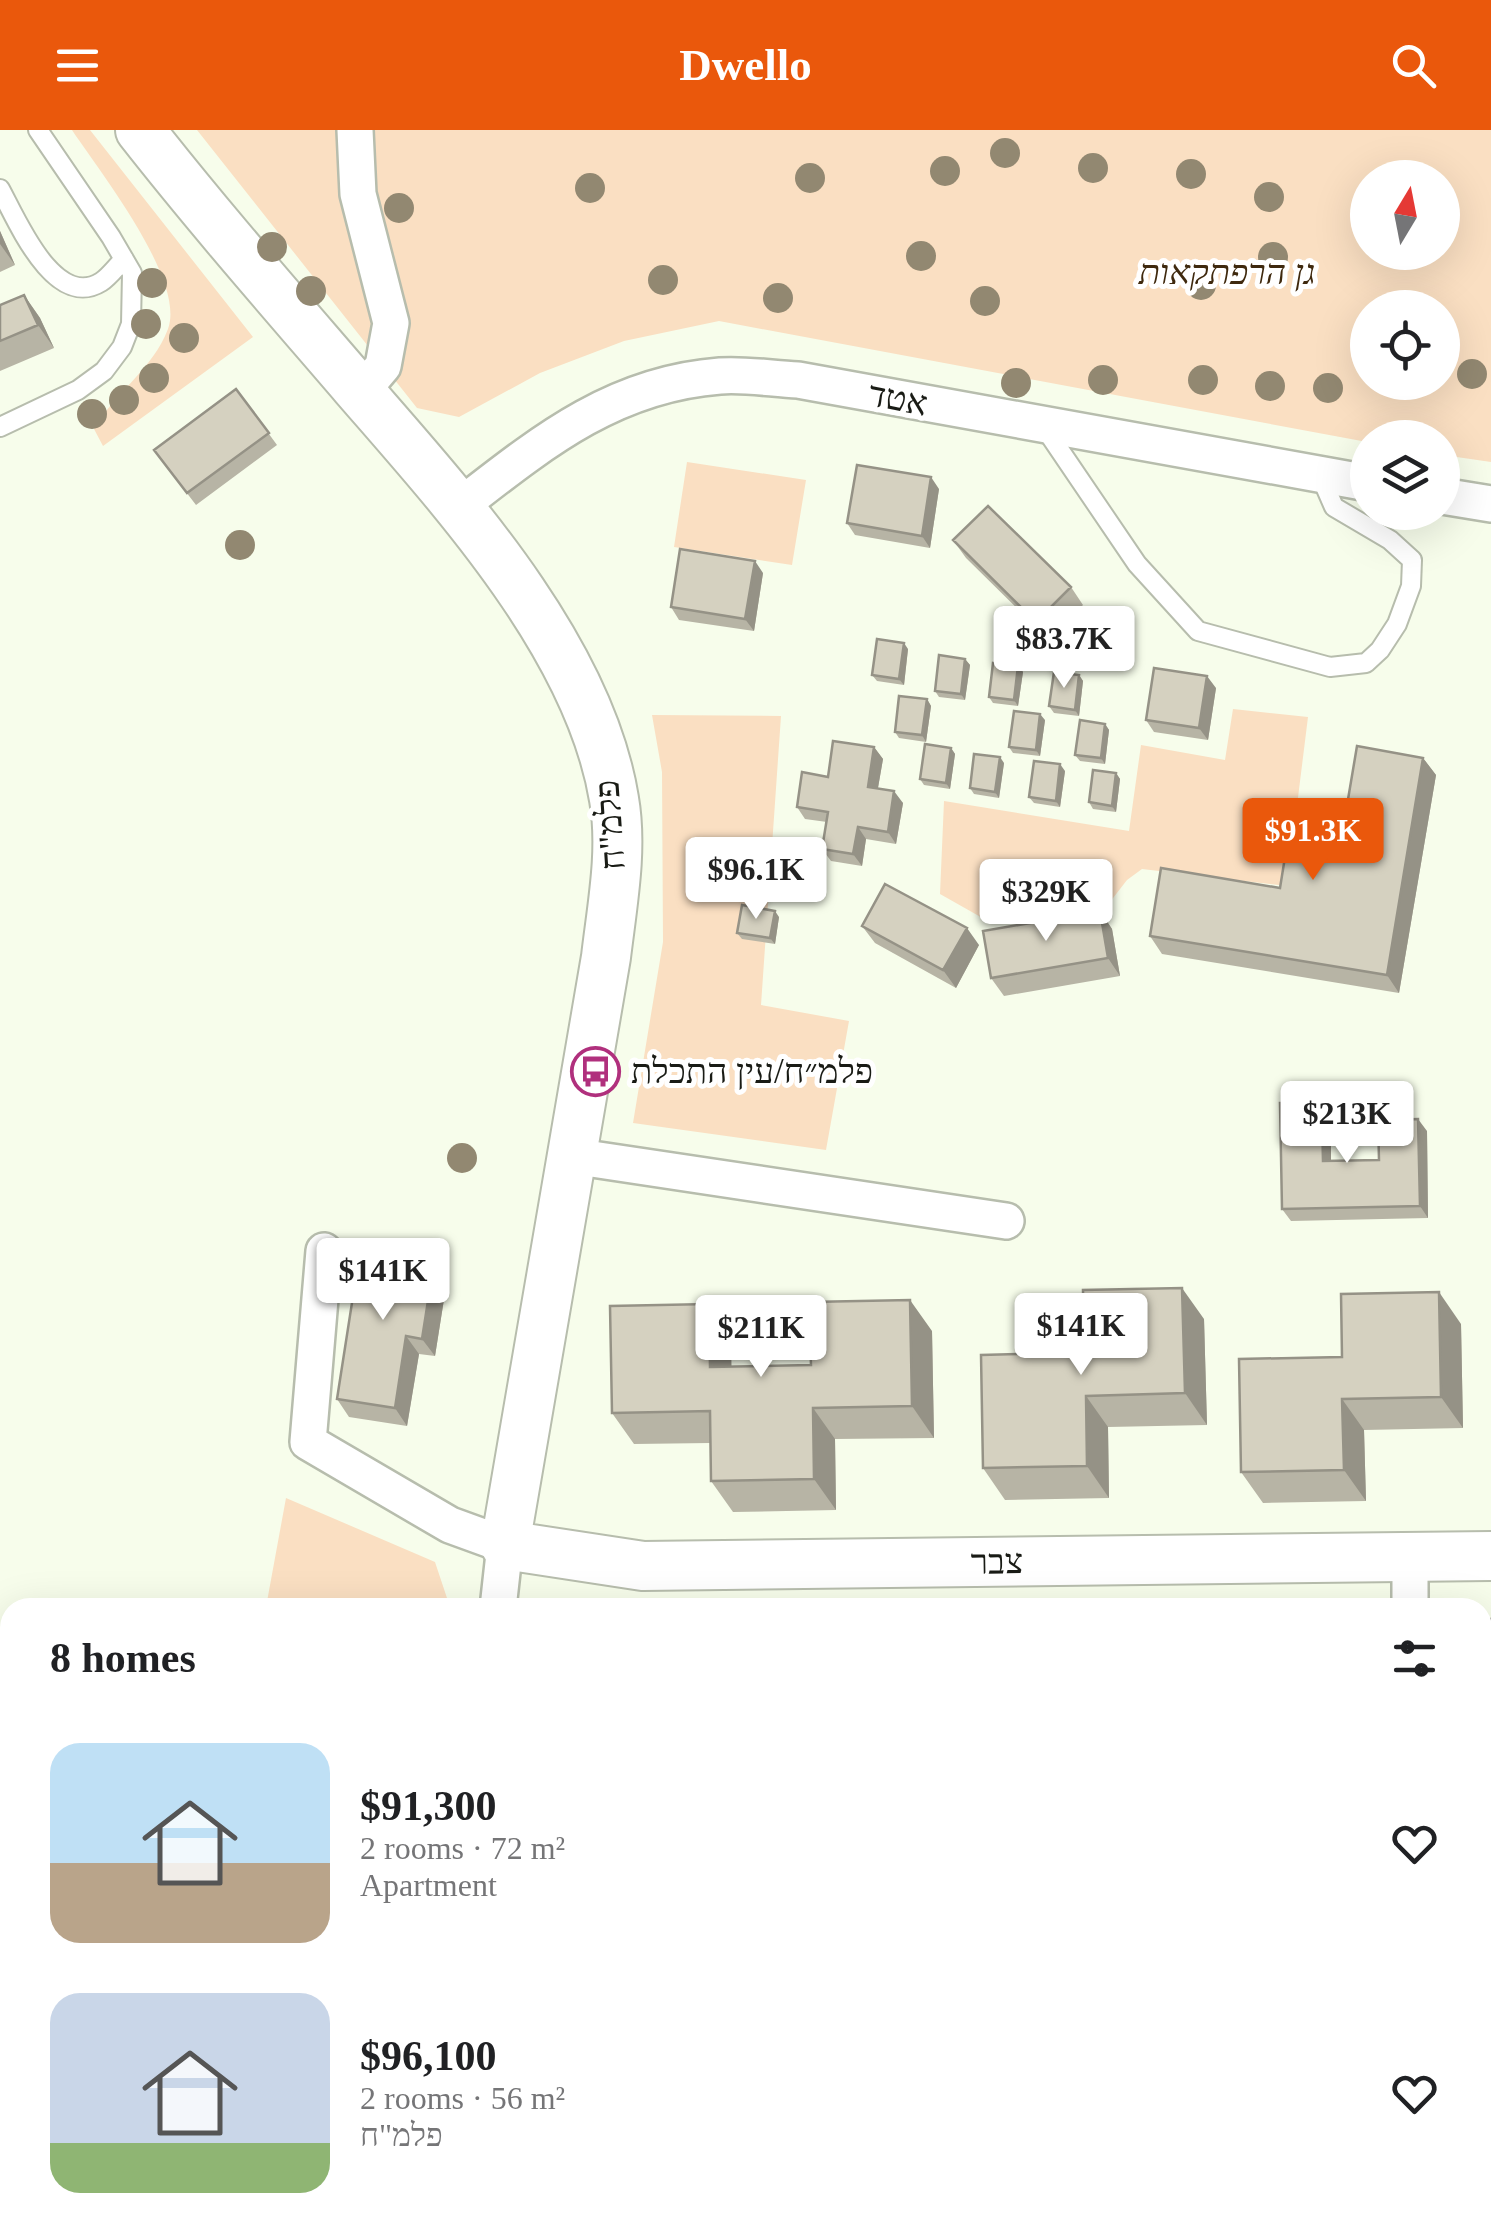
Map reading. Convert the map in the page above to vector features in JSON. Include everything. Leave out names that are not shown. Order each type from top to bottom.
[{"type":"street","name":"פלמ\"ח","points":[[140,130],[199,204],[460,506],[530,603],[574,682],[602,749],[615,801],[614,898],[504,1545],[499,1598]]},
{"type":"street","points":[[355,130],[358,194],[391,323],[384,366],[361,392]]},
{"type":"street","name":"אטד","points":[[460,506],[550,436],[604,405],[662,386],[722,375],[798,380],[1350,480]]},
{"type":"street","points":[[1460,499],[1491,504]]},
{"type":"street","points":[[572,1156],[1006,1221]]},
{"type":"street","points":[[324,1251],[308,1442],[450,1525],[504,1545]]},
{"type":"street","name":"צבר","points":[[504,1545],[643,1566],[1491,1556]]},
{"type":"street","points":[[1410,1558],[1410,1598]]},
{"type":"lane","points":[[0,427],[78,390],[104,371],[122,347],[132,324],[132,273],[38,130]]},
{"type":"lane","points":[[0,188],[39,260],[57,278],[68,284],[88,286],[101,282],[124,258]]},
{"type":"lane","points":[[1043,426],[1137,564],[1198,630],[1330,667],[1366,664],[1397,624],[1411,586],[1412,560],[1390,540],[1334,507],[1320,475]]},
{"type":"green space","points":[[72,130],[90,130],[253,337],[103,446],[94,429],[161,343],[168,329],[170,308],[153,255]]},
{"type":"green space","name":"גן הרפתקאות","points":[[197,130],[1491,130],[1491,462],[1460,457],[1460,420],[1350,420],[1350,439],[719,321],[624,341],[540,373],[459,417],[417,408]]},
{"type":"green space","points":[[687,462],[806,480],[792,565],[674,547]]},
{"type":"green space","points":[[1233,709],[1308,717],[1287,886],[1142,869],[1127,880],[1103,911],[1023,923],[986,920],[940,894],[944,801],[1129,831],[1141,745],[1225,760]]},
{"type":"green space","points":[[652,715],[781,716],[761,1005],[849,1021],[826,1150],[633,1123],[663,942],[662,772]]},
{"type":"green space","points":[[286,1498],[435,1562],[447,1598],[268,1598]]},
{"type":"building","points":[[24,295],[38,325],[0,341],[0,305]]},
{"type":"building","points":[[236,389],[269,433],[187,493],[154,450]]},
{"type":"building","points":[[857,465],[931,477],[922,536],[847,523]]},
{"type":"building","points":[[988,506],[1071,587],[1036,622],[953,540]]},
{"type":"building","points":[[680,549],[755,561],[745,619],[671,607]]},
{"type":"building","points":[[877,639],[904,643],[899,679],[872,675]]},
{"type":"building","points":[[939,655],[965,659],[961,694],[935,691]]},
{"type":"building","points":[[993,663],[1018,666],[1014,700],[989,697]]},
{"type":"building","points":[[1154,668],[1207,676],[1199,728],[1146,720]]},
{"type":"building","points":[[1054,672],[1079,675],[1075,710],[1049,706]]},
{"type":"building","points":[[899,696],[927,699],[922,735],[895,732]]},
{"type":"building","points":[[1014,711],[1040,714],[1036,750],[1009,747]]},
{"type":"building","points":[[1080,720],[1105,724],[1101,758],[1075,755]]},
{"type":"building","points":[[833,741],[874,747],[868,787],[894,791],[888,832],[858,827],[853,854],[822,849],[828,812],[797,807],[802,772],[828,777]]},
{"type":"building","points":[[925,744],[951,748],[946,783],[920,779]]},
{"type":"building","points":[[1357,746],[1423,758],[1387,975],[1150,936],[1161,868],[1280,888],[1290,826],[1342,835]]},
{"type":"building","points":[[974,754],[1000,757],[995,792],[970,788]]},
{"type":"building","points":[[1034,761],[1060,764],[1056,801],[1029,797]]},
{"type":"building","points":[[1093,770],[1116,773],[1112,806],[1089,802]]},
{"type":"building","points":[[885,884],[967,928],[943,970],[862,926]]},
{"type":"building","points":[[742,905],[775,911],[770,938],[737,933]]},
{"type":"building","points":[[1100,911],[1108,958],[991,978],[983,931]]},
{"type":"building","points":[[1280,1103],[1308,1103],[1308,1119],[1322,1119],[1323,1161],[1379,1160],[1378,1120],[1418,1119],[1420,1206],[1282,1209]]},
{"type":"building","points":[[361,1245],[435,1256],[422,1339],[406,1336],[395,1408],[337,1399]]},
{"type":"building","points":[[1182,1288],[1185,1393],[1086,1396],[1087,1466],[983,1468],[981,1355],[1084,1352],[1083,1290]]},
{"type":"building","points":[[1439,1292],[1441,1397],[1342,1399],[1344,1470],[1241,1472],[1239,1359],[1342,1357],[1341,1294]]},
{"type":"building","points":[[910,1300],[912,1406],[813,1408],[814,1479],[711,1481],[710,1411],[612,1413],[610,1306],[709,1304],[710,1367],[811,1365],[809,1302]]},
{"type":"place","name":"פלמ״ח/עין התכלת","points":[[596,1071]]}]
